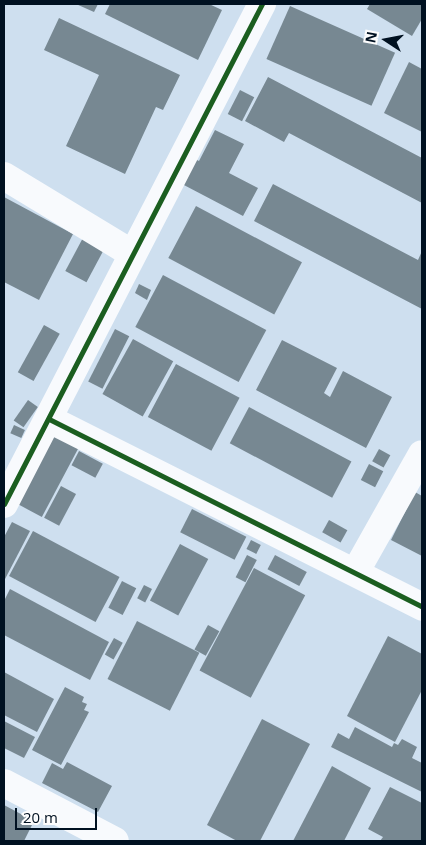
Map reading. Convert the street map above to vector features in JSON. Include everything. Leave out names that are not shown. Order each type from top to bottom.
[{"type":"street","points":[[4,504],[49,419],[131,253],[262,4]]},
{"type":"street","points":[[4,176],[131,253]]},
{"type":"street","points":[[49,419],[356,571],[422,606]]},
{"type":"street","points":[[356,571],[422,454]]},
{"type":"street","points":[[4,783],[115,841]]},
{"type":"building","points":[[76,4],[98,4],[94,12]]},
{"type":"building","points":[[110,4],[209,4],[222,10],[198,60],[105,14]]},
{"type":"building","points":[[370,4],[422,4],[422,19],[412,36],[367,9]]},
{"type":"building","points":[[290,6],[395,53],[371,106],[266,59]]},
{"type":"building","points":[[59,18],[180,75],[163,110],[156,107],[125,174],[66,146],[99,75],[44,50]]},
{"type":"building","points":[[409,62],[422,69],[422,132],[384,113]]},
{"type":"building","points":[[268,77],[422,158],[422,203],[289,133],[284,142],[245,121]]},
{"type":"building","points":[[240,90],[254,97],[242,121],[228,114]]},
{"type":"building","points":[[215,130],[244,144],[229,173],[258,188],[243,216],[182,184],[195,159],[199,161]]},
{"type":"building","points":[[273,184],[418,260],[422,251],[422,309],[254,221]]},
{"type":"building","points":[[4,197],[73,234],[39,300],[4,282]]},
{"type":"building","points":[[196,206],[302,262],[274,314],[168,258]]},
{"type":"building","points":[[85,234],[106,245],[86,282],[65,271]]},
{"type":"building","points":[[163,275],[266,330],[239,382],[135,327]]},
{"type":"building","points":[[139,284],[151,290],[147,300],[135,293]]},
{"type":"building","points":[[44,325],[60,334],[34,381],[18,372]]},
{"type":"building","points":[[115,329],[129,336],[102,389],[88,382]]},
{"type":"building","points":[[133,339],[173,361],[143,416],[102,394]]},
{"type":"building","points":[[282,340],[337,368],[324,393],[330,397],[343,371],[392,397],[366,448],[256,390]]},
{"type":"building","points":[[176,364],[240,398],[211,451],[148,417]]},
{"type":"building","points":[[28,400],[38,407],[23,427],[14,420]]},
{"type":"building","points":[[249,407],[351,461],[332,498],[230,443]]},
{"type":"building","points":[[14,425],[25,430],[21,438],[10,433]]},
{"type":"building","points":[[52,434],[78,448],[42,517],[15,503]]},
{"type":"building","points":[[379,449],[390,455],[384,468],[372,461]]},
{"type":"building","points":[[79,451],[103,464],[95,478],[71,465]]},
{"type":"building","points":[[369,464],[383,471],[375,487],[361,480]]},
{"type":"building","points":[[61,486],[76,494],[59,526],[44,518]]},
{"type":"building","points":[[415,492],[422,496],[422,556],[391,540]]},
{"type":"building","points":[[192,509],[246,537],[235,560],[180,532]]},
{"type":"building","points":[[329,520],[347,530],[341,542],[322,532]]},
{"type":"building","points":[[12,522],[30,531],[4,581],[4,537]]},
{"type":"building","points":[[33,531],[120,577],[96,622],[9,576]]},
{"type":"building","points":[[251,540],[261,545],[256,554],[246,549]]},
{"type":"building","points":[[180,544],[208,559],[178,616],[150,601]]},
{"type":"building","points":[[247,555],[257,560],[245,582],[236,577]]},
{"type":"building","points":[[275,555],[307,572],[299,586],[267,569]]},
{"type":"building","points":[[254,568],[305,595],[251,698],[200,670]]},
{"type":"building","points":[[122,581],[136,588],[123,615],[108,608]]},
{"type":"building","points":[[144,585],[152,589],[145,602],[137,598]]},
{"type":"building","points":[[10,589],[109,642],[90,680],[4,635],[4,601]]},
{"type":"building","points":[[137,621],[199,653],[170,711],[107,679]]},
{"type":"building","points":[[208,625],[219,631],[206,656],[194,649]]},
{"type":"building","points":[[388,636],[422,654],[422,690],[395,742],[347,716]]},
{"type":"building","points":[[114,638],[123,643],[114,659],[105,655]]},
{"type":"building","points":[[4,672],[54,699],[37,732],[4,715]]},
{"type":"building","points":[[65,687],[84,697],[82,702],[87,704],[84,710],[89,712],[61,765],[32,750]]},
{"type":"building","points":[[262,719],[310,744],[260,841],[237,841],[207,825]]},
{"type":"building","points":[[4,721],[35,737],[24,758],[4,748]]},
{"type":"building","points":[[355,727],[392,747],[394,743],[398,745],[402,739],[417,747],[412,758],[422,763],[422,792],[331,747],[338,733],[349,739]]},
{"type":"building","points":[[67,762],[112,786],[98,812],[42,783],[52,763],[63,769]]},
{"type":"building","points":[[332,766],[371,788],[344,841],[293,841]]},
{"type":"building","points":[[390,787],[422,803],[422,841],[380,841],[383,837],[368,829]]},
{"type":"building","points":[[4,805],[34,821],[24,841],[4,841]]},
{"type":"cycle path","points":[[4,504],[262,4]]},
{"type":"cycle path","points":[[49,419],[422,607]]}]
